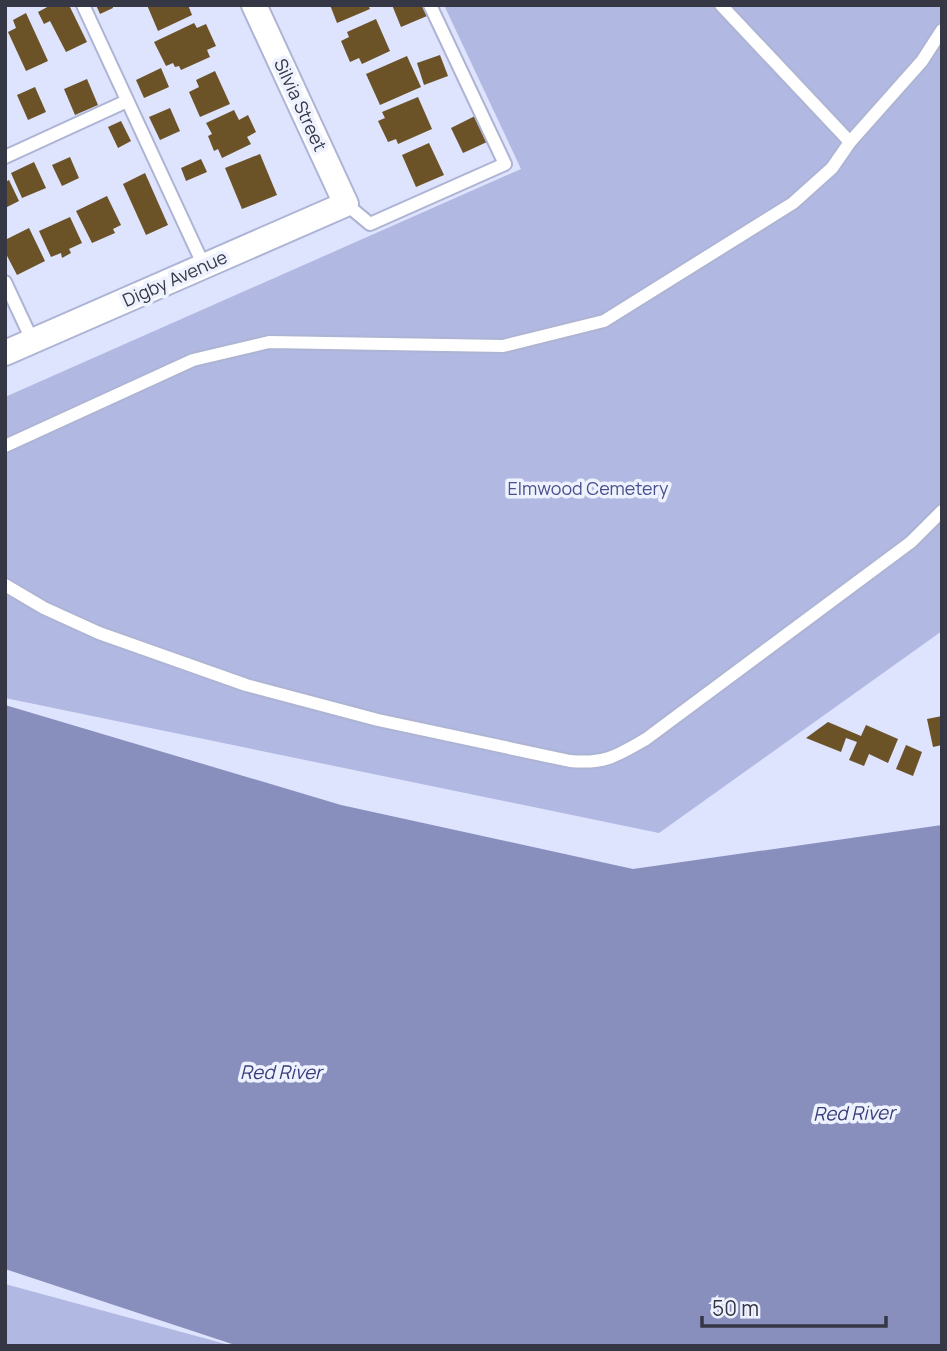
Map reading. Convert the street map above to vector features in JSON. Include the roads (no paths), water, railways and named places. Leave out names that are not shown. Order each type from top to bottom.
[{"type":"street","name":"Silvia Street","points":[[254,5],[346,205]]},
{"type":"street","name":"Digby Avenue","points":[[5,354],[346,205]]},
{"type":"lane","points":[[83,5],[204,266]]},
{"type":"lane","points":[[346,205],[370,224],[505,164],[430,5]]},
{"type":"lane","points":[[721,5],[850,142]]},
{"type":"lane","points":[[5,446],[193,360],[269,342],[503,346],[604,321],[793,203],[832,168],[850,142],[922,61],[942,30]]},
{"type":"lane","points":[[5,157],[127,101]]},
{"type":"lane","points":[[5,282],[33,342]]},
{"type":"lane","points":[[5,585],[44,608],[99,633],[246,685],[377,720],[570,761],[593,763],[614,757],[646,739],[911,542],[942,511]]},
{"type":"water","name":"Red River","points":[[5,705],[341,805],[633,869],[942,825],[942,1346],[238,1346],[5,1269]]},
{"type":"park label","name":"Elmwood Cemetery","points":[[588,489]]}]
